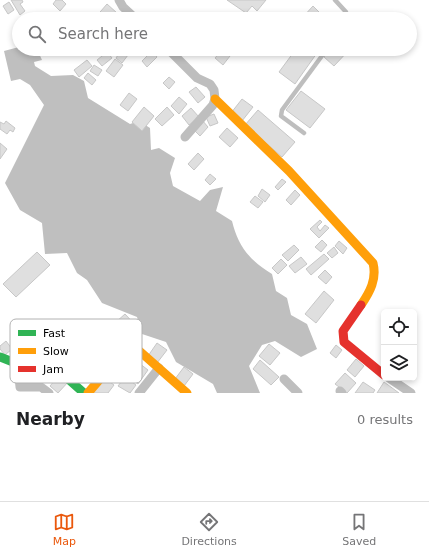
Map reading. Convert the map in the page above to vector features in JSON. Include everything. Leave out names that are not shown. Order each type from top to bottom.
[{"type":"street","points":[[119,0],[122,7],[128,12]]},
{"type":"street","points":[[175,56],[197,78],[210,84],[214,90],[215,99],[213,106],[185,137]]},
{"type":"street","points":[[215,99],[289,171],[373,263],[376,271],[375,280],[343,331],[342,337],[344,342],[381,373]]},
{"type":"street","points":[[142,353],[187,393]]},
{"type":"street","points":[[0,357],[10,362]]},
{"type":"street","points":[[139,393],[158,368]]},
{"type":"street","points":[[284,379],[298,393]]},
{"type":"street","points":[[393,381],[411,393]]},
{"type":"street","points":[[20,383],[20,387],[41,387],[49,393]]},
{"type":"street","points":[[73,383],[84,393]]},
{"type":"street","points":[[88,393],[96,383]]},
{"type":"lane","points":[[335,0],[346,12]]},
{"type":"lane","points":[[304,133],[281,116],[282,110],[322,56]]},
{"type":"shaded area","points":[[12,49],[12,56],[40,56],[42,60],[34,62],[35,66],[51,76],[73,75],[84,81],[88,98],[130,124],[139,121],[150,128],[151,150],[159,148],[175,158],[170,173],[173,186],[200,201],[210,190],[223,187],[216,211],[232,221],[241,245],[246,252],[257,264],[272,274],[276,291],[287,298],[291,315],[307,324],[317,349],[301,357],[275,341],[262,345],[249,366],[260,393],[217,393],[213,384],[176,362],[166,342],[142,334],[142,319],[138,319],[137,317],[102,303],[87,280],[77,273],[67,253],[45,254],[42,223],[20,210],[5,183],[44,105],[30,85],[20,79],[11,81],[4,51]]},
{"type":"building","points":[[11,0],[22,0],[23,2],[20,4],[25,11],[18,12]]},
{"type":"building","points":[[56,0],[62,0],[66,4],[60,11],[53,4]]},
{"type":"building","points":[[227,0],[266,0],[257,11],[252,6],[247,12]]},
{"type":"building","points":[[9,2],[14,10],[8,14],[3,6]]},
{"type":"building","points":[[107,4],[116,12],[100,12]]},
{"type":"building","points":[[313,6],[319,12],[308,12]]},
{"type":"building","points":[[102,56],[110,56],[112,58],[102,66],[97,60]]},
{"type":"building","points":[[117,56],[127,56],[122,63],[116,58]]},
{"type":"building","points":[[147,56],[157,57],[147,67],[142,61]]},
{"type":"building","points":[[217,56],[230,56],[223,65],[215,58]]},
{"type":"building","points":[[291,56],[315,56],[295,84],[279,72]]},
{"type":"building","points":[[325,56],[343,56],[334,66],[324,57]]},
{"type":"building","points":[[115,59],[123,65],[114,77],[106,71]]},
{"type":"building","points":[[87,60],[92,66],[79,77],[74,70]]},
{"type":"building","points":[[94,65],[102,70],[98,76],[90,71]]},
{"type":"building","points":[[88,73],[96,80],[92,85],[84,78]]},
{"type":"building","points":[[169,77],[175,82],[169,89],[163,83]]},
{"type":"building","points":[[196,87],[205,97],[198,103],[189,92]]},
{"type":"building","points":[[301,91],[325,109],[310,128],[286,110]]},
{"type":"building","points":[[129,93],[137,99],[128,111],[120,105]]},
{"type":"building","points":[[179,97],[187,104],[179,114],[171,106]]},
{"type":"building","points":[[242,99],[253,107],[242,121],[231,113]]},
{"type":"building","points":[[144,107],[154,116],[142,131],[132,122]]},
{"type":"building","points":[[167,107],[174,115],[162,126],[155,119]]},
{"type":"building","points":[[191,108],[199,117],[189,125],[182,116]]},
{"type":"building","points":[[258,110],[295,142],[282,157],[245,125]]},
{"type":"building","points":[[214,114],[218,123],[210,126],[206,117]]},
{"type":"building","points":[[202,120],[208,127],[200,136],[193,129]]},
{"type":"building","points":[[6,121],[15,128],[13,132],[10,130],[7,134],[0,129],[0,122],[4,124]]},
{"type":"building","points":[[227,128],[238,138],[230,147],[219,137]]},
{"type":"building","points":[[0,143],[7,149],[0,159]]},
{"type":"building","points":[[198,153],[204,159],[194,170],[188,164]]},
{"type":"building","points":[[210,174],[216,179],[210,185],[205,180]]},
{"type":"building","points":[[282,179],[286,182],[278,190],[275,187]]},
{"type":"building","points":[[262,189],[270,195],[265,202],[258,196]]},
{"type":"building","points":[[295,190],[300,195],[291,205],[286,200]]},
{"type":"building","points":[[255,196],[263,202],[258,208],[250,202]]},
{"type":"building","points":[[320,220],[322,222],[317,227],[320,231],[325,225],[329,228],[319,238],[310,229]]},
{"type":"building","points":[[322,240],[327,245],[321,252],[315,247]]},
{"type":"building","points":[[339,241],[347,248],[343,254],[335,246]]},
{"type":"building","points":[[294,245],[299,250],[288,261],[282,255]]},
{"type":"building","points":[[334,247],[338,253],[332,258],[327,253]]},
{"type":"building","points":[[37,252],[50,265],[16,297],[3,284]]},
{"type":"building","points":[[324,254],[329,259],[311,275],[306,269]]},
{"type":"building","points":[[301,257],[307,264],[295,273],[289,266]]},
{"type":"building","points":[[281,259],[287,265],[278,274],[272,268]]},
{"type":"building","points":[[325,270],[332,277],[326,284],[318,277]]},
{"type":"building","points":[[324,291],[334,300],[316,323],[305,314]]},
{"type":"building","points":[[125,314],[130,319],[119,319]]},
{"type":"building","points":[[6,341],[10,346],[10,351],[5,355],[0,349],[0,346]]},
{"type":"building","points":[[157,343],[167,350],[157,363],[148,356]]},
{"type":"building","points":[[269,344],[280,353],[270,365],[259,356]]},
{"type":"building","points":[[336,345],[342,350],[336,358],[330,353]]},
{"type":"building","points":[[356,359],[364,366],[355,377],[347,370]]},
{"type":"building","points":[[260,360],[279,377],[271,385],[253,369]]},
{"type":"building","points":[[142,365],[148,370],[142,378]]},
{"type":"building","points":[[184,367],[193,374],[184,386],[175,379]]},
{"type":"building","points":[[345,373],[356,383],[347,393],[335,384]]},
{"type":"building","points":[[363,382],[375,390],[373,393],[355,393]]},
{"type":"building","points":[[384,382],[399,393],[377,393]]},
{"type":"building","points":[[52,383],[67,383],[58,393],[50,386]]},
{"type":"building","points":[[98,383],[111,383],[114,385],[108,393],[91,393]]},
{"type":"building","points":[[120,383],[133,383],[136,385],[130,393],[118,386]]},
{"type":"traffic: fast","points":[[0,357],[10,361]]},
{"type":"traffic: fast","points":[[73,383],[84,393]]},
{"type":"traffic: slow","points":[[215,99],[289,171],[373,263],[374,274],[372,285],[361,305]]},
{"type":"traffic: slow","points":[[142,353],[187,393]]},
{"type":"traffic: slow","points":[[88,393],[97,383]]},
{"type":"traffic: jam","points":[[361,305],[343,331],[344,342],[381,373]]}]
